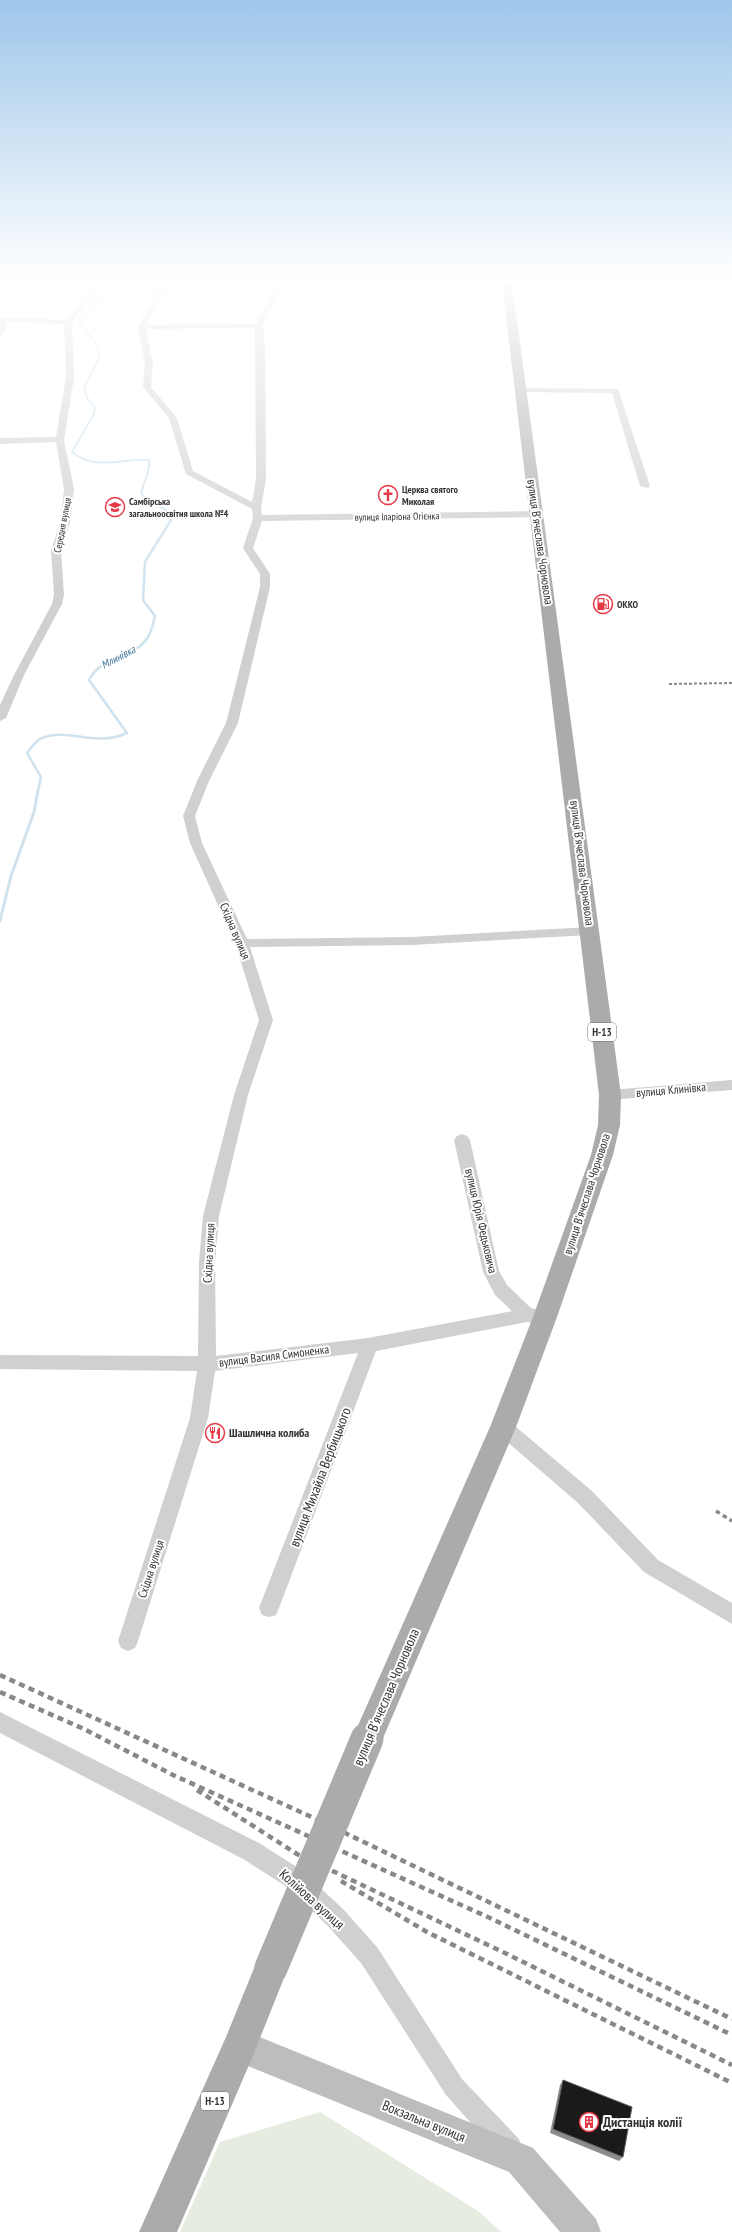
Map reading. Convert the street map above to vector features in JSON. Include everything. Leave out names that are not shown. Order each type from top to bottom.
[{"type":"main road","name":"вулиця Вʼячеслава Чорновола","points":[[240,2046],[367,1739],[503,1427],[536,1316],[602,1155],[609,1125],[610,1095],[520,390]]},
{"type":"main road","name":"Вокзальна вулиця","points":[[240,2046],[521,2160],[583,2232]]},
{"type":"main road","name":"Н-13","points":[[158,2232],[240,2046]]},
{"type":"street","name":"Середня вулиця","points":[[0,718],[19,675],[57,604],[59,595],[56,551],[65,523],[69,489],[61,440],[69,387]]},
{"type":"street","points":[[147,387],[173,418],[189,472],[257,513],[261,479],[261,387]]},
{"type":"street","points":[[520,390],[615,390],[645,486]]},
{"type":"street","points":[[0,441],[61,440]]},
{"type":"street","name":"вулиця Іларіона Огієнка","points":[[257,513],[536,514]]},
{"type":"street","name":"Східна вулиця","points":[[128,1641],[199,1418],[207,1364],[207,1262],[211,1216],[241,1095],[266,1020],[242,943],[196,843],[189,816],[203,781],[220,750],[232,723],[266,587],[265,574],[254,560],[248,548],[257,513]]},
{"type":"street","points":[[242,943],[412,941],[590,931]]},
{"type":"street","name":"вулиця Клинівка","points":[[610,1095],[732,1085]]},
{"type":"street","name":"вулиця Юрія Федьковича","points":[[462,1140],[491,1272],[501,1290],[536,1316]]},
{"type":"street","name":"вулиця Василя Симоненка","points":[[0,1362],[207,1364],[368,1345],[536,1316]]},
{"type":"street","name":"вулиця Михайла Вербицького","points":[[269,1608],[366,1358],[368,1345]]},
{"type":"street","points":[[503,1427],[585,1497],[651,1566],[732,1614]]},
{"type":"street","name":"Колійова вулиця","points":[[0,1722],[251,1851],[292,1877],[335,1917],[369,1955],[454,2087],[521,2160]]},
{"type":"shaded area","points":[[320,2112],[478,2211],[501,2232],[180,2232],[220,2142]]},
{"type":"building","name":"Дистанція колії","points":[[563,2080],[632,2107],[623,2157],[553,2129]]},
{"type":"waterway","name":"Млинівка","points":[[84,387],[87,398],[95,407],[94,414],[72,452],[81,458],[99,462],[149,460],[148,473],[141,494],[159,506]]},
{"type":"waterway","name":"Млинівка","points":[[38,791],[41,777],[27,753],[40,739],[52,735],[104,739],[127,733],[89,680],[102,666],[135,650],[148,637],[150,632],[155,616],[143,600],[145,562],[171,520],[169,512],[158,505]]},
{"type":"waterway","name":"Млинівка","points":[[0,921],[11,876],[34,812],[38,790]]},
{"type":"railway","points":[[669,684],[732,683]]},
{"type":"railway","points":[[716,1511],[732,1521]]},
{"type":"railway","points":[[0,1675],[316,1819],[732,2019]]},
{"type":"railway","points":[[0,1692],[84,1729],[173,1775],[490,1918],[732,2035]]},
{"type":"railway","points":[[197,1790],[297,1854],[507,1954],[732,2065]]},
{"type":"railway","points":[[341,1881],[427,1932],[732,2083]]},
{"type":"place","name":"Церква святого Миколая","points":[[388,495]]},
{"type":"place","name":"Самбірська загальноосвітня школа №4","points":[[115,507]]},
{"type":"place","name":"OKKO","points":[[603,604]]},
{"type":"place","name":"Шашлична колиба","points":[[215,1433]]},
{"type":"place","name":"Дистанція колії","points":[[589,2122]]}]
